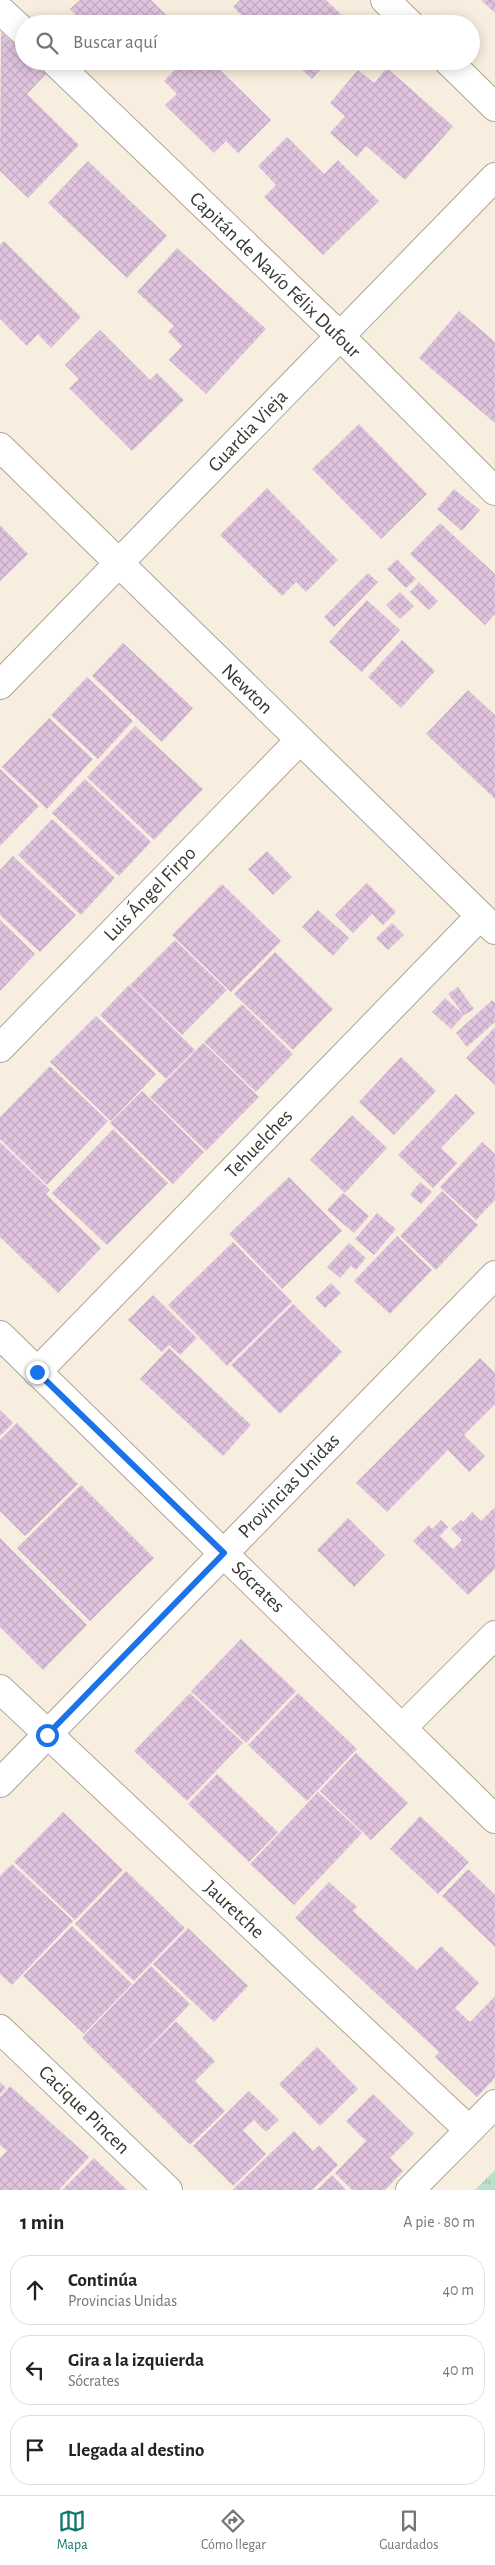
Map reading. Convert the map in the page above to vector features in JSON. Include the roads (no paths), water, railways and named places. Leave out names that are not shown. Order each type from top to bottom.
[{"type":"street","points":[[385,0],[401,15]]},
{"type":"street","points":[[0,10],[15,24]]},
{"type":"street","name":"Capitán de Navío Félix Dufour","points":[[63,70],[340,336],[495,490]]},
{"type":"street","points":[[457,70],[495,107]]},
{"type":"street","name":"Guardia Vieja","points":[[0,685],[495,177]]},
{"type":"street","name":"Newton","points":[[0,447],[117,564],[488,923]]},
{"type":"street","name":"Luis Ángel Firpo","points":[[0,1048],[300,740]]},
{"type":"street","name":"Tehuelches","points":[[37,1372],[488,923]]},
{"type":"street","name":"Provincias Unidas","points":[[0,1783],[495,1275]]},
{"type":"street","name":"Sócrates","points":[[0,1335],[495,1819]]},
{"type":"street","points":[[402,1728],[495,1635]]},
{"type":"street","name":"Jauretche","points":[[0,1689],[469,2130]]},
{"type":"street","name":"Cacique Pincen","points":[[0,2029],[168,2190]]},
{"type":"street","points":[[410,2190],[495,2104]]}]
